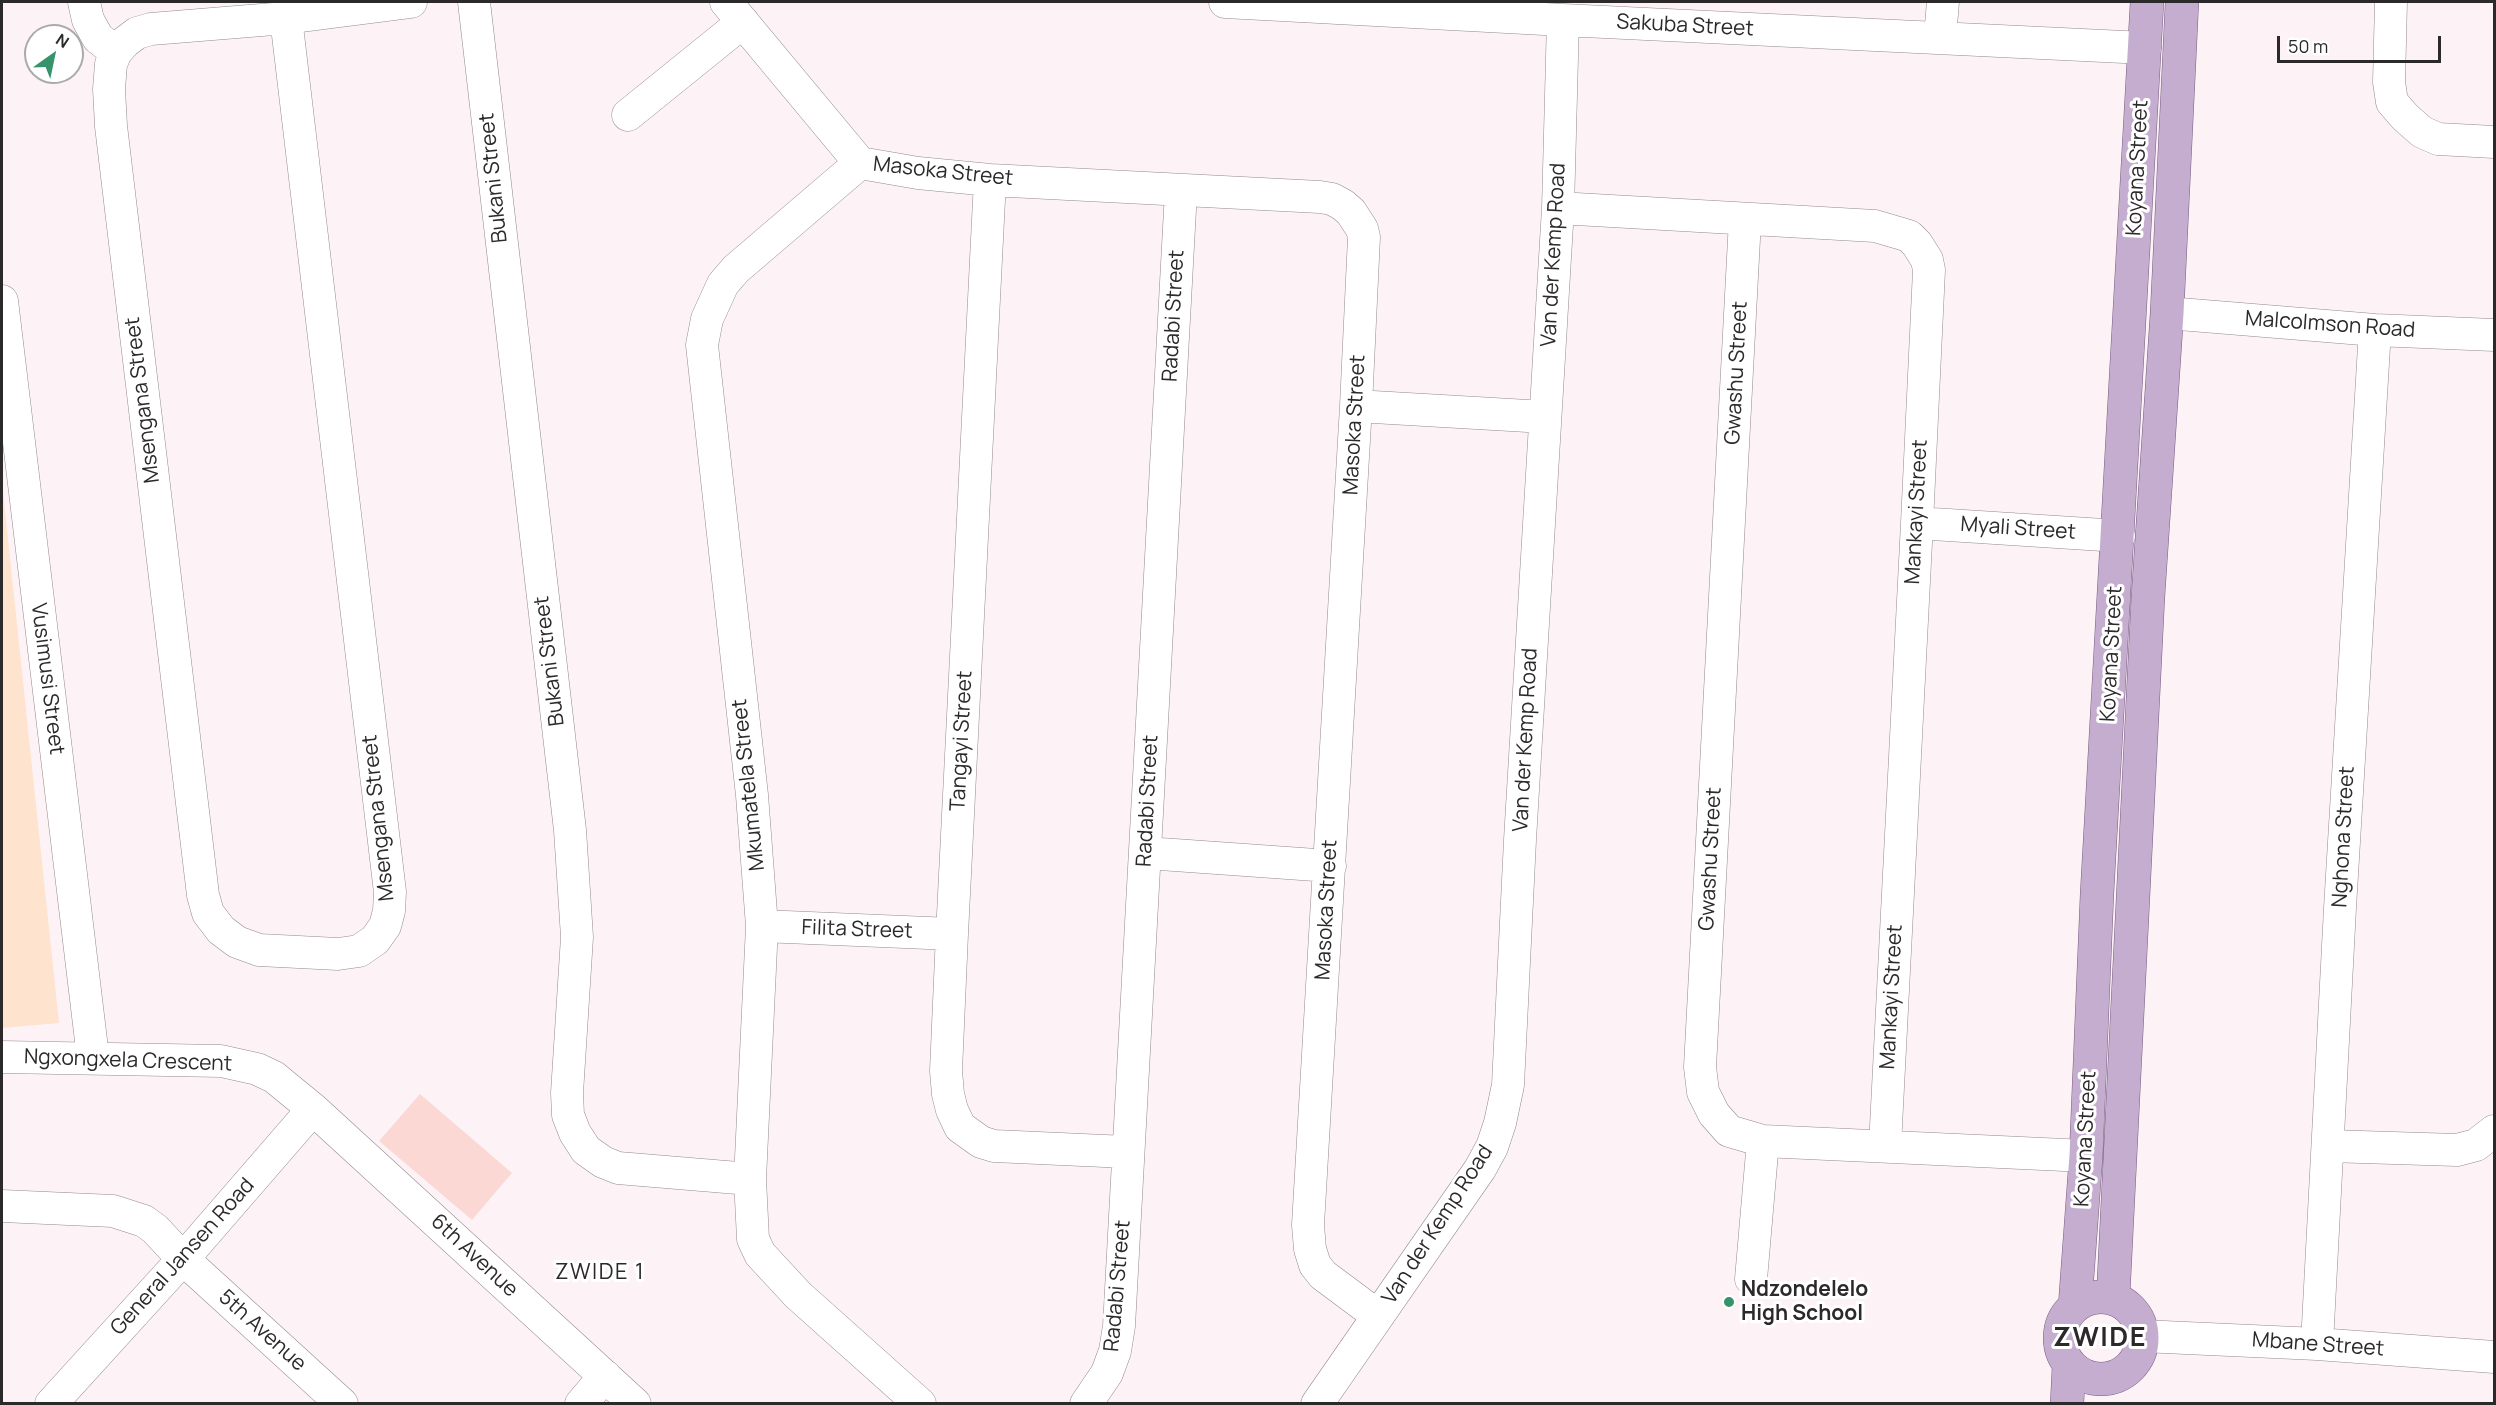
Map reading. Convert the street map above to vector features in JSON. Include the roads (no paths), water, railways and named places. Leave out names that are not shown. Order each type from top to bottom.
[{"type":"main road","name":"Koyana Street","points":[[2067,1404],[2069,1365],[2062,1353],[2059,1340],[2066,1315],[2075,1306],[2086,1156],[2097,894],[2119,536],[2147,2]]},
{"type":"main road","name":"Koyana Street","points":[[2113,1299],[2148,597],[2167,313],[2182,2]]},
{"type":"main road","points":[[2069,1365],[2081,1374],[2095,1379],[2109,1391],[2123,1372],[2134,1363],[2140,1350],[2142,1336],[2139,1323],[2133,1313],[2124,1304],[2113,1299],[2100,1297],[2087,1299],[2075,1306]]},
{"type":"street","points":[[84,2],[88,20],[98,38],[114,58],[125,42],[137,33],[151,28],[286,18],[411,2]]},
{"type":"street","name":"Bukani Street","points":[[474,2],[571,841],[577,937],[567,1093],[568,1115],[575,1133],[586,1150],[603,1162],[618,1168],[750,1179]]},
{"type":"street","name":"Sakuba Street","points":[[1225,2],[1317,4],[1563,20],[2145,48]]},
{"type":"street","points":[[1940,37],[1943,2]]},
{"type":"street","points":[[2391,2],[2389,82],[2392,102],[2422,132],[2438,139],[2494,142]]},
{"type":"street","points":[[628,115],[735,12]]},
{"type":"street","name":"Masoka Street","points":[[735,12],[860,163],[918,173],[990,180],[1320,197],[1332,199],[1351,212],[1362,229],[1364,237],[1356,406],[1309,1204],[1310,1249],[1316,1265],[1323,1275],[1378,1316]]},
{"type":"street","name":"Msengana Street","points":[[114,58],[109,89],[111,126],[203,895],[208,913],[221,930],[237,942],[259,950],[339,954],[359,951],[375,940],[385,926],[390,892],[286,18]]},
{"type":"street","name":"Van der Kemp Road","points":[[1317,1404],[1480,1170],[1492,1147],[1500,1123],[1508,1084],[1558,208],[1563,20]]},
{"type":"street","name":"Mkumatela Street","points":[[860,163],[736,269],[723,284],[707,319],[702,345],[752,795],[762,926],[750,1179],[750,1222],[753,1239],[760,1254],[798,1295],[920,1404]]},
{"type":"street","name":"Tangayi Street","points":[[990,180],[952,934],[946,1071],[948,1094],[960,1127],[981,1142],[994,1146],[1127,1152]]},
{"type":"street","name":"Radabi Street","points":[[1086,1404],[1107,1373],[1115,1351],[1119,1326],[1127,1152],[1146,853],[1160,546],[1182,191]]},
{"type":"street","name":"Mankayi Street","points":[[1558,208],[1875,226],[1909,236],[1923,252],[1929,270],[1885,1146]]},
{"type":"street","name":"Gwashu Street","points":[[1745,220],[1700,1067],[1703,1092],[1714,1114],[1729,1131],[1763,1141],[2086,1156]]},
{"type":"street","name":"Vusimusi Street","points":[[2,301],[93,1057]]},
{"type":"street","name":"Malcolmson Road","points":[[2167,313],[2375,330],[2494,335]]},
{"type":"street","name":"Nghona Street","points":[[2317,1344],[2375,330]]},
{"type":"street","points":[[1356,406],[1545,417]]},
{"type":"street","name":"Myali Street","points":[[1917,523],[2119,536]]},
{"type":"street","points":[[1146,853],[1330,866]]},
{"type":"street","name":"Filita Street","points":[[762,926],[952,934]]},
{"type":"street","name":"Ngxongxela Crescent","points":[[2,1057],[221,1061],[241,1065],[274,1077],[313,1108]]},
{"type":"street","name":"General Jansen Road","points":[[51,1404],[183,1259],[313,1108]]},
{"type":"street","name":"6th Avenue","points":[[313,1108],[635,1404]]},
{"type":"street","points":[[2329,1146],[2457,1150],[2476,1145],[2494,1131]]},
{"type":"street","points":[[1751,1279],[1763,1141]]},
{"type":"street","name":"5th Avenue","points":[[2,1206],[113,1211],[144,1221],[155,1229],[327,1399]]},
{"type":"street","name":"Mbane Street","points":[[2142,1336],[2317,1344],[2494,1357]]},
{"type":"street","points":[[581,1404],[605,1376]]},
{"type":"place","name":"Ndzondelelo High School","points":[[1729,1302]]},
{"type":"district","name":"ZWIDE 1","points":[[600,1273]]},
{"type":"district","name":"ZWIDE","points":[[2100,1338]]}]
